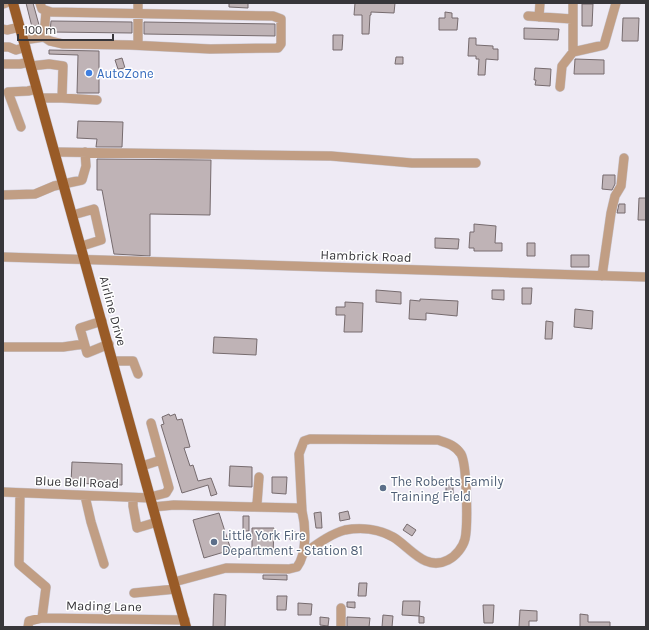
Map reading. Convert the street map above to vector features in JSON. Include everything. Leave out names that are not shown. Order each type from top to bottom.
[{"type":"main road","name":"Airline Drive","points":[[13,3],[56,152],[185,624]]},
{"type":"street","points":[[3,47],[16,50],[24,44],[44,37],[56,44],[138,45],[210,49],[278,48],[281,36],[281,18],[273,16],[46,11],[42,9],[40,3]]},
{"type":"street","points":[[138,3],[138,45]]},
{"type":"street","points":[[539,17],[540,3]]},
{"type":"street","points":[[560,87],[562,66],[573,52],[573,3]]},
{"type":"street","points":[[573,52],[604,46],[616,3]]},
{"type":"street","points":[[44,37],[46,11]]},
{"type":"street","points":[[528,16],[572,19]]},
{"type":"street","points":[[3,29],[7,30],[20,27]]},
{"type":"street","points":[[3,64],[49,64],[63,66],[62,98]]},
{"type":"street","points":[[20,127],[8,92],[28,91],[62,98],[97,100]]},
{"type":"street","points":[[56,152],[330,156],[412,163],[476,163]]},
{"type":"street","points":[[3,194],[35,194],[64,184],[82,180],[86,166],[86,152]]},
{"type":"street","points":[[602,276],[611,213],[615,196],[621,186],[624,158]]},
{"type":"street","points":[[73,215],[94,209],[101,240],[82,246]]},
{"type":"street","name":"Hambrick Road","points":[[3,257],[85,258],[118,262],[646,277]]},
{"type":"street","points":[[102,321],[80,328],[84,344],[87,352],[109,344]]},
{"type":"street","points":[[3,347],[64,347],[84,344]]},
{"type":"street","points":[[113,360],[133,361],[138,374]]},
{"type":"street","points":[[151,423],[169,488],[168,491],[151,501]]},
{"type":"street","points":[[134,593],[175,586],[226,568],[289,569],[297,567],[303,554],[303,518],[299,454],[304,442],[310,439],[438,440],[454,447],[463,460],[466,529],[465,540],[458,551],[448,560],[439,563],[420,559],[393,537],[378,531],[361,528],[345,530],[328,537],[303,554]]},
{"type":"street","points":[[142,466],[162,460]]},
{"type":"street","points":[[253,507],[258,504],[260,477]]},
{"type":"street","name":"Blue Bell Road","points":[[3,492],[133,498],[174,505],[297,508],[302,512]]},
{"type":"street","points":[[20,493],[19,564],[46,587],[45,606],[42,618],[29,621],[28,627]]},
{"type":"street","points":[[85,496],[91,522],[104,564]]},
{"type":"street","points":[[133,498],[133,506],[138,528],[157,522]]},
{"type":"street","points":[[341,608],[341,627]]},
{"type":"street","name":"Mading Lane","points":[[42,618],[185,624]]},
{"type":"building","points":[[26,3],[33,3],[39,25],[32,27]]},
{"type":"building","points":[[229,3],[248,3],[248,8],[229,7]]},
{"type":"building","points":[[355,3],[395,3],[394,13],[371,12],[369,34],[362,34],[362,15],[354,15]]},
{"type":"building","points":[[582,4],[593,4],[592,26],[582,26]]},
{"type":"building","points":[[445,12],[452,13],[452,18],[458,18],[457,30],[439,30],[439,18],[445,18]]},
{"type":"building","points":[[623,18],[639,18],[638,41],[622,41]]},
{"type":"building","points":[[51,21],[132,22],[132,33],[50,32]]},
{"type":"building","points":[[144,22],[275,24],[275,36],[144,34]]},
{"type":"building","points":[[524,28],[559,29],[558,40],[524,39]]},
{"type":"building","points":[[333,35],[343,35],[342,50],[333,50]]},
{"type":"building","points":[[469,38],[476,38],[476,45],[493,46],[493,49],[498,49],[498,60],[486,59],[485,75],[478,75],[479,59],[476,59],[476,56],[468,56]]},
{"type":"building","points":[[49,50],[99,51],[99,93],[77,93],[78,55],[49,54]]},
{"type":"building","points":[[396,57],[403,57],[403,64],[395,64]]},
{"type":"building","points":[[122,58],[125,68],[118,69],[115,60]]},
{"type":"building","points":[[575,59],[604,60],[604,74],[574,74]]},
{"type":"building","points":[[535,68],[551,69],[550,86],[535,85]]},
{"type":"building","points":[[78,121],[123,122],[122,147],[96,147],[97,139],[77,138]]},
{"type":"building","points":[[97,159],[211,160],[210,215],[150,214],[150,256],[114,254],[102,190],[97,190]]},
{"type":"building","points":[[603,175],[615,175],[615,184],[612,190],[602,189]]},
{"type":"building","points":[[639,198],[646,198],[646,220],[638,220]]},
{"type":"building","points":[[619,204],[625,204],[625,213],[617,213]]},
{"type":"building","points":[[474,224],[496,226],[495,243],[502,243],[502,251],[474,251],[474,248],[469,248],[470,232],[474,232]]},
{"type":"building","points":[[435,238],[459,239],[458,249],[435,248]]},
{"type":"building","points":[[527,243],[535,243],[535,256],[527,256]]},
{"type":"building","points":[[571,255],[589,255],[589,267],[571,267]]},
{"type":"building","points":[[522,288],[532,288],[531,304],[522,304]]},
{"type":"building","points":[[376,290],[401,292],[401,304],[376,302]]},
{"type":"building","points":[[492,290],[504,290],[504,300],[492,299]]},
{"type":"building","points":[[420,299],[458,301],[457,316],[426,313],[426,320],[409,319],[410,300],[420,301]]},
{"type":"building","points":[[345,302],[363,303],[362,332],[344,332],[345,315],[336,315],[336,307],[345,307]]},
{"type":"building","points":[[575,309],[593,311],[592,329],[574,327]]},
{"type":"building","points":[[546,321],[553,322],[552,339],[545,339]]},
{"type":"building","points":[[214,337],[257,339],[256,355],[213,353]]},
{"type":"building","points":[[169,414],[170,416],[175,414],[177,420],[182,419],[190,447],[184,448],[190,466],[193,465],[198,481],[211,478],[217,494],[211,496],[208,485],[182,493],[161,425],[164,424],[162,417]]},
{"type":"building","points":[[72,462],[122,464],[122,485],[71,483]]},
{"type":"building","points":[[230,466],[252,467],[252,487],[229,486]]},
{"type":"building","points":[[272,477],[287,477],[286,494],[272,493]]},
{"type":"building","points":[[446,485],[453,485],[453,495],[446,496]]},
{"type":"building","points":[[348,511],[350,519],[340,521],[339,513]]},
{"type":"building","points":[[321,512],[322,528],[316,528],[314,513]]},
{"type":"building","name":"Little York Fire Department - Station 81","points":[[219,513],[231,550],[204,558],[193,520]]},
{"type":"building","points":[[243,516],[249,516],[249,531],[243,531]]},
{"type":"building","points":[[407,524],[416,530],[412,536],[403,530]]},
{"type":"building","points":[[252,528],[274,528],[273,554],[252,554]]},
{"type":"building","points":[[290,532],[296,532],[296,540],[290,540]]},
{"type":"building","points":[[263,575],[287,575],[287,580],[263,579]]},
{"type":"building","points":[[359,583],[367,583],[366,596],[358,596]]},
{"type":"building","points":[[214,594],[226,595],[225,627],[213,627]]},
{"type":"building","points":[[277,596],[287,596],[286,610],[277,610]]},
{"type":"building","points":[[403,601],[420,601],[419,616],[402,615]]},
{"type":"building","points":[[347,602],[355,602],[355,608],[347,607]]},
{"type":"building","points":[[298,603],[312,604],[311,615],[298,615]]},
{"type":"building","points":[[483,605],[494,605],[493,623],[484,623]]},
{"type":"building","points":[[520,610],[537,611],[537,621],[529,621],[529,627],[519,627]]},
{"type":"building","points":[[580,614],[588,615],[588,622],[610,622],[610,627],[580,627]]},
{"type":"building","points":[[383,615],[393,616],[392,627],[382,627]]},
{"type":"building","points":[[419,616],[424,617],[424,623],[419,623]]},
{"type":"building","points":[[320,617],[329,618],[328,626],[320,625]]},
{"type":"building","points":[[347,617],[370,618],[369,627],[347,627]]},
{"type":"place","name":"AutoZone","points":[[89,73]]},
{"type":"place","name":"The Roberts Family Training Field","points":[[383,488]]},
{"type":"place","name":"Little York Fire Department - Station 81","points":[[214,542]]}]
